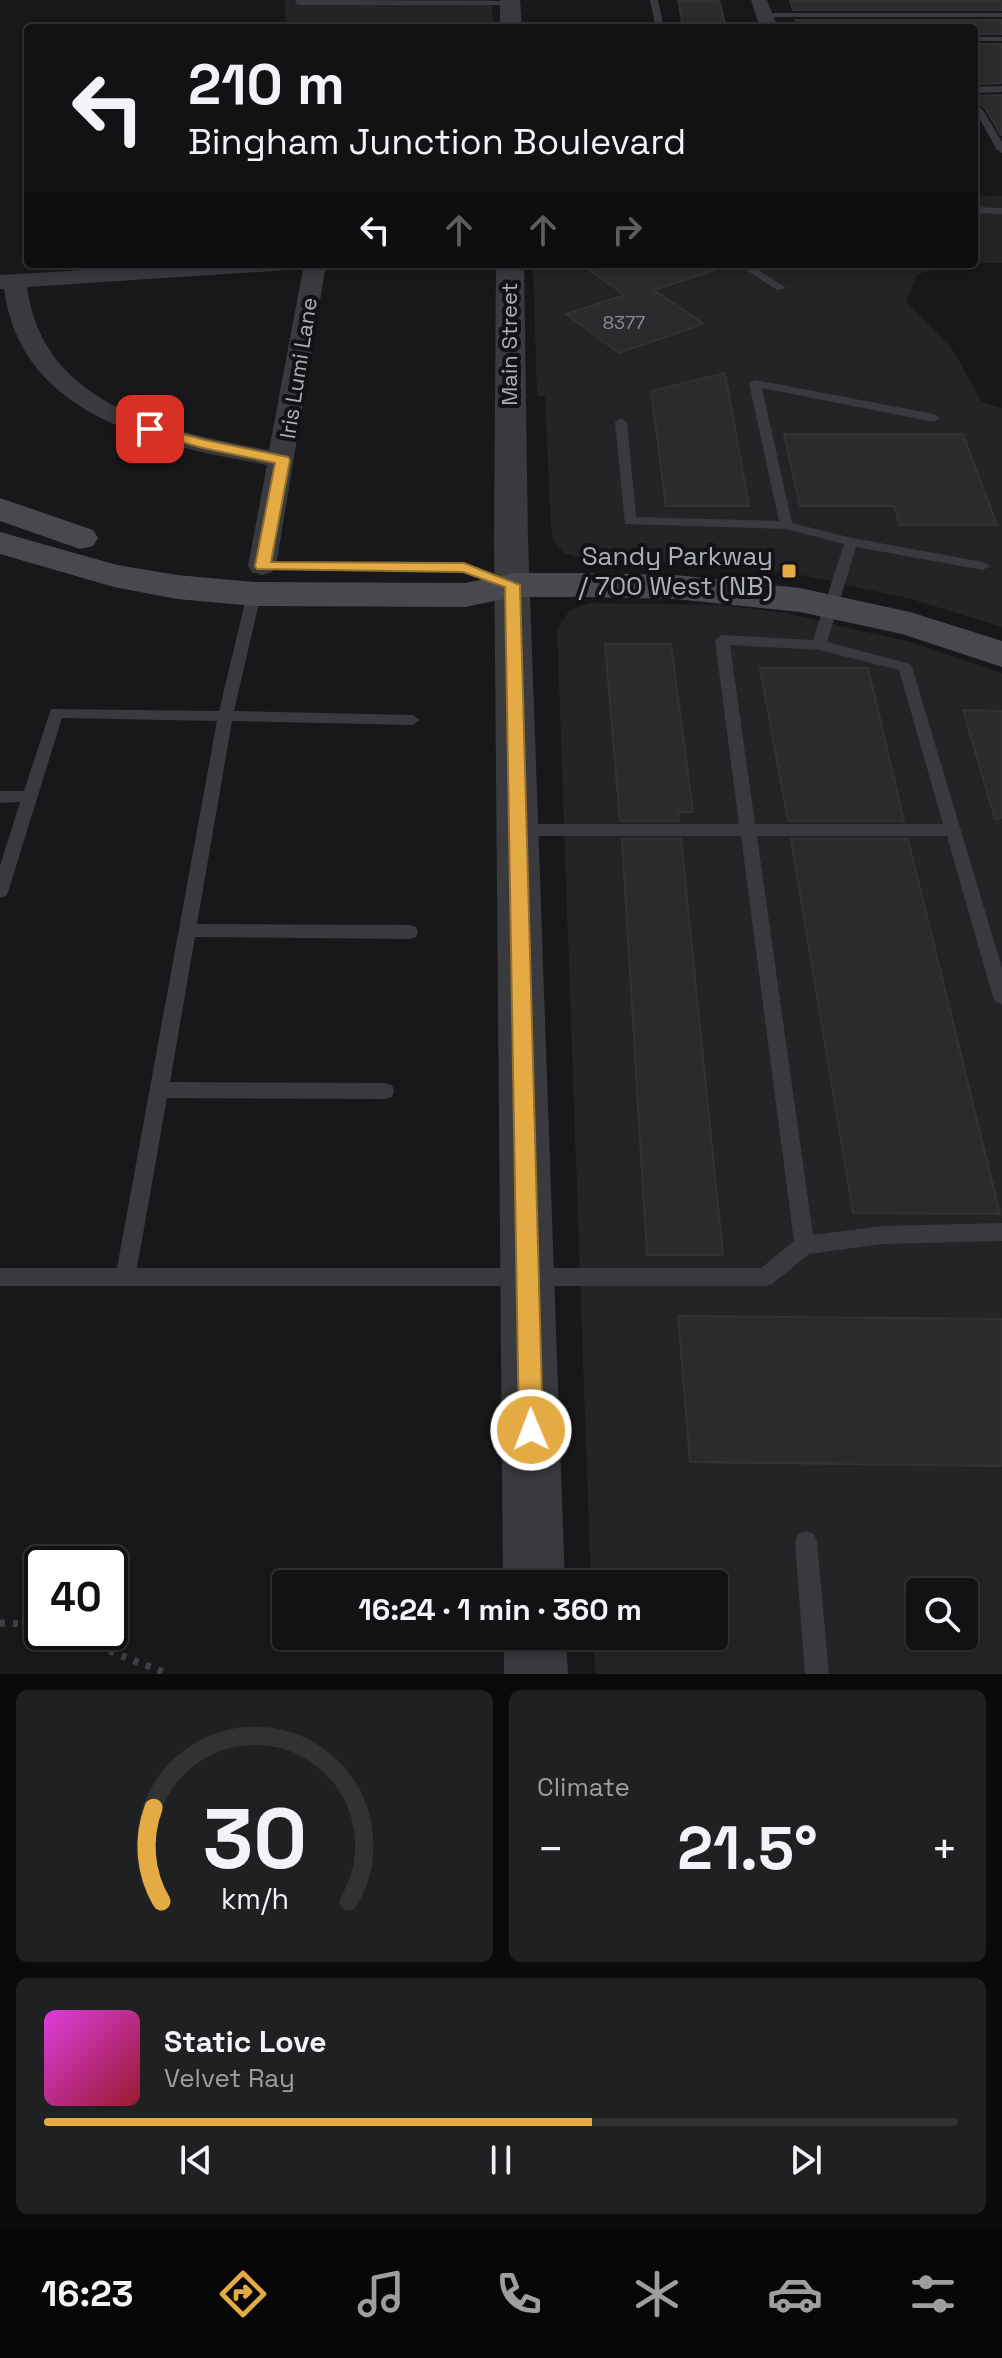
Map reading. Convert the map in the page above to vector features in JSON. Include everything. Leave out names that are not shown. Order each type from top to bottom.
[{"type":"main road","points":[[0,509],[45,527],[120,548],[194,561],[258,580]]},
{"type":"main road","points":[[0,543],[114,576],[177,587],[258,580],[465,595],[513,585],[675,587],[800,600],[910,624],[1002,654]]},
{"type":"street","points":[[510,1],[511,24]]},
{"type":"street","points":[[228,268],[8,281],[43,362],[73,391],[150,429],[203,444],[283,460]]},
{"type":"street","name":"Iris Lumi Lane","points":[[258,580],[283,460],[314,268]]},
{"type":"street","name":"Main Street","points":[[510,268],[509,423],[534,1570]]},
{"type":"street","points":[[535,1650],[536,1674]]},
{"type":"lane","points":[[300,0],[299,3],[510,1]]},
{"type":"lane","points":[[654,0],[659,24]]},
{"type":"lane","points":[[764,14],[904,11],[917,15],[1002,15]]},
{"type":"lane","points":[[917,15],[921,24]]},
{"type":"lane","points":[[978,39],[1002,39]]},
{"type":"lane","points":[[978,90],[1002,89]]},
{"type":"lane","points":[[979,110],[1002,150]]},
{"type":"lane","points":[[978,210],[1002,211]]},
{"type":"lane","points":[[748,268],[781,288]]},
{"type":"lane","points":[[786,525],[755,383],[934,418]]},
{"type":"lane","points":[[621,422],[630,521],[786,525],[851,542],[983,566]]},
{"type":"lane","points":[[819,645],[851,542]]},
{"type":"lane","points":[[126,1275],[226,714],[258,580]]},
{"type":"lane","points":[[804,1245],[722,640],[819,645],[905,667],[1002,997]]},
{"type":"lane","points":[[0,892],[56,713],[413,720]]},
{"type":"lane","points":[[0,797],[28,796]]},
{"type":"lane","points":[[517,830],[953,830]]},
{"type":"lane","points":[[187,930],[410,932]]},
{"type":"lane","points":[[159,1090],[385,1091]]},
{"type":"lane","points":[[0,1277],[765,1277],[804,1245],[883,1235],[1002,1232]]},
{"type":"lane","points":[[806,1542],[817,1674]]},
{"type":"path","points":[[0,1623],[24,1624]]},
{"type":"path","points":[[107,1650],[168,1674]]},
{"type":"shaded area","points":[[285,0],[492,0],[493,24],[286,24]]},
{"type":"shaded area","points":[[978,196],[1002,196],[1002,263],[978,263]]},
{"type":"shaded area","points":[[533,268],[935,268],[917,275],[906,302],[950,345],[982,402],[1002,408],[1002,627],[911,599],[796,574],[695,563],[589,560],[564,553],[554,542],[551,528],[545,396],[537,396]]},
{"type":"shaded area","points":[[590,603],[720,605],[786,613],[909,642],[1002,673],[1002,1674],[595,1674],[594,1650],[728,1650],[728,1570],[591,1570],[557,628],[570,610]]},
{"type":"building","points":[[678,0],[719,0],[725,24],[682,24]]},
{"type":"building","points":[[790,0],[1002,0],[1002,10],[793,10]]},
{"type":"building","points":[[796,20],[1002,20],[1002,34],[978,34],[978,24],[798,24]]},
{"type":"building","points":[[978,44],[1002,44],[1002,83],[978,84]]},
{"type":"building","points":[[1002,95],[1002,135],[985,108],[978,105],[978,96]]},
{"type":"building","points":[[586,268],[718,268],[654,290],[704,324],[619,353],[566,314],[625,295]]},
{"type":"building","points":[[725,373],[749,506],[666,506],[651,391]]},
{"type":"building","points":[[784,434],[963,434],[997,525],[900,525],[894,506],[800,506]]},
{"type":"building","points":[[605,644],[671,644],[693,812],[678,812],[679,821],[620,821]]},
{"type":"building","points":[[760,668],[868,668],[904,821],[788,821]]},
{"type":"building","points":[[963,710],[1002,711],[1002,818],[995,819]]},
{"type":"building","points":[[622,839],[681,839],[723,1255],[647,1255]]},
{"type":"building","points":[[791,839],[908,839],[1000,1214],[853,1213]]},
{"type":"building","points":[[678,1316],[1002,1319],[1002,1466],[690,1462]]},
{"type":"place","name":"Sandy Parkway / 700 West (NB)","points":[[789,571]]},
{"type":"route","points":[[150,429],[203,444],[283,460],[262,566],[464,567],[513,585],[531,1430]]}]
